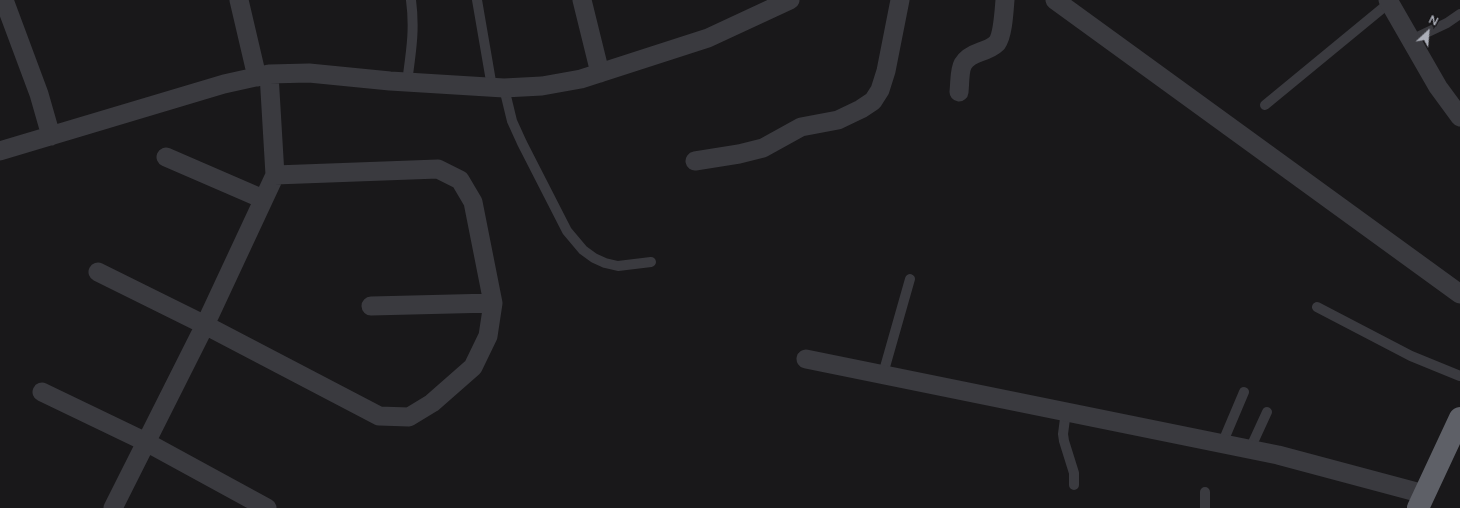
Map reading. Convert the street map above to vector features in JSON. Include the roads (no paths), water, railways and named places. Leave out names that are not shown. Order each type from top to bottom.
[{"type":"highway","points":[[1421,501],[1460,418]]},
{"type":"street","points":[[4,0],[39,94],[51,136]]},
{"type":"street","points":[[113,508],[205,325],[275,175],[263,76],[239,0]]},
{"type":"street","points":[[582,0],[600,73]]},
{"type":"street","points":[[0,151],[224,84],[263,76],[309,73],[407,82],[498,87],[542,86],[581,79],[708,38],[790,0]]},
{"type":"street","points":[[695,161],[739,154],[763,148],[801,127],[838,120],[861,109],[873,101],[880,90],[886,71],[900,0]]},
{"type":"street","points":[[959,92],[962,65],[967,58],[989,49],[997,43],[1000,37],[1005,0]]},
{"type":"street","points":[[1055,0],[1460,294]]},
{"type":"street","points":[[1388,1],[1438,87],[1460,117]]},
{"type":"street","points":[[166,157],[263,199]]},
{"type":"street","points":[[98,272],[205,325],[379,416],[409,417],[432,403],[473,367],[488,336],[494,303],[473,202],[460,180],[438,169],[275,175]]},
{"type":"street","points":[[371,306],[494,303]]},
{"type":"street","points":[[806,359],[1278,455],[1421,501]]},
{"type":"street","points":[[42,392],[146,442],[267,508]]},
{"type":"lane","points":[[407,82],[414,20],[411,0]]},
{"type":"lane","points":[[477,0],[498,87],[522,143],[567,231],[579,245],[594,258],[605,263],[618,266],[651,262]]},
{"type":"lane","points":[[1264,104],[1388,1]]},
{"type":"lane","points":[[1411,40],[1447,23],[1460,14]]},
{"type":"lane","points":[[883,374],[910,279]]},
{"type":"lane","points":[[1317,307],[1411,356],[1460,376]]},
{"type":"lane","points":[[1222,444],[1244,392]]},
{"type":"lane","points":[[1066,411],[1063,434],[1074,473],[1074,485]]},
{"type":"lane","points":[[1250,449],[1267,412]]},
{"type":"lane","points":[[1205,492],[1206,508]]}]
